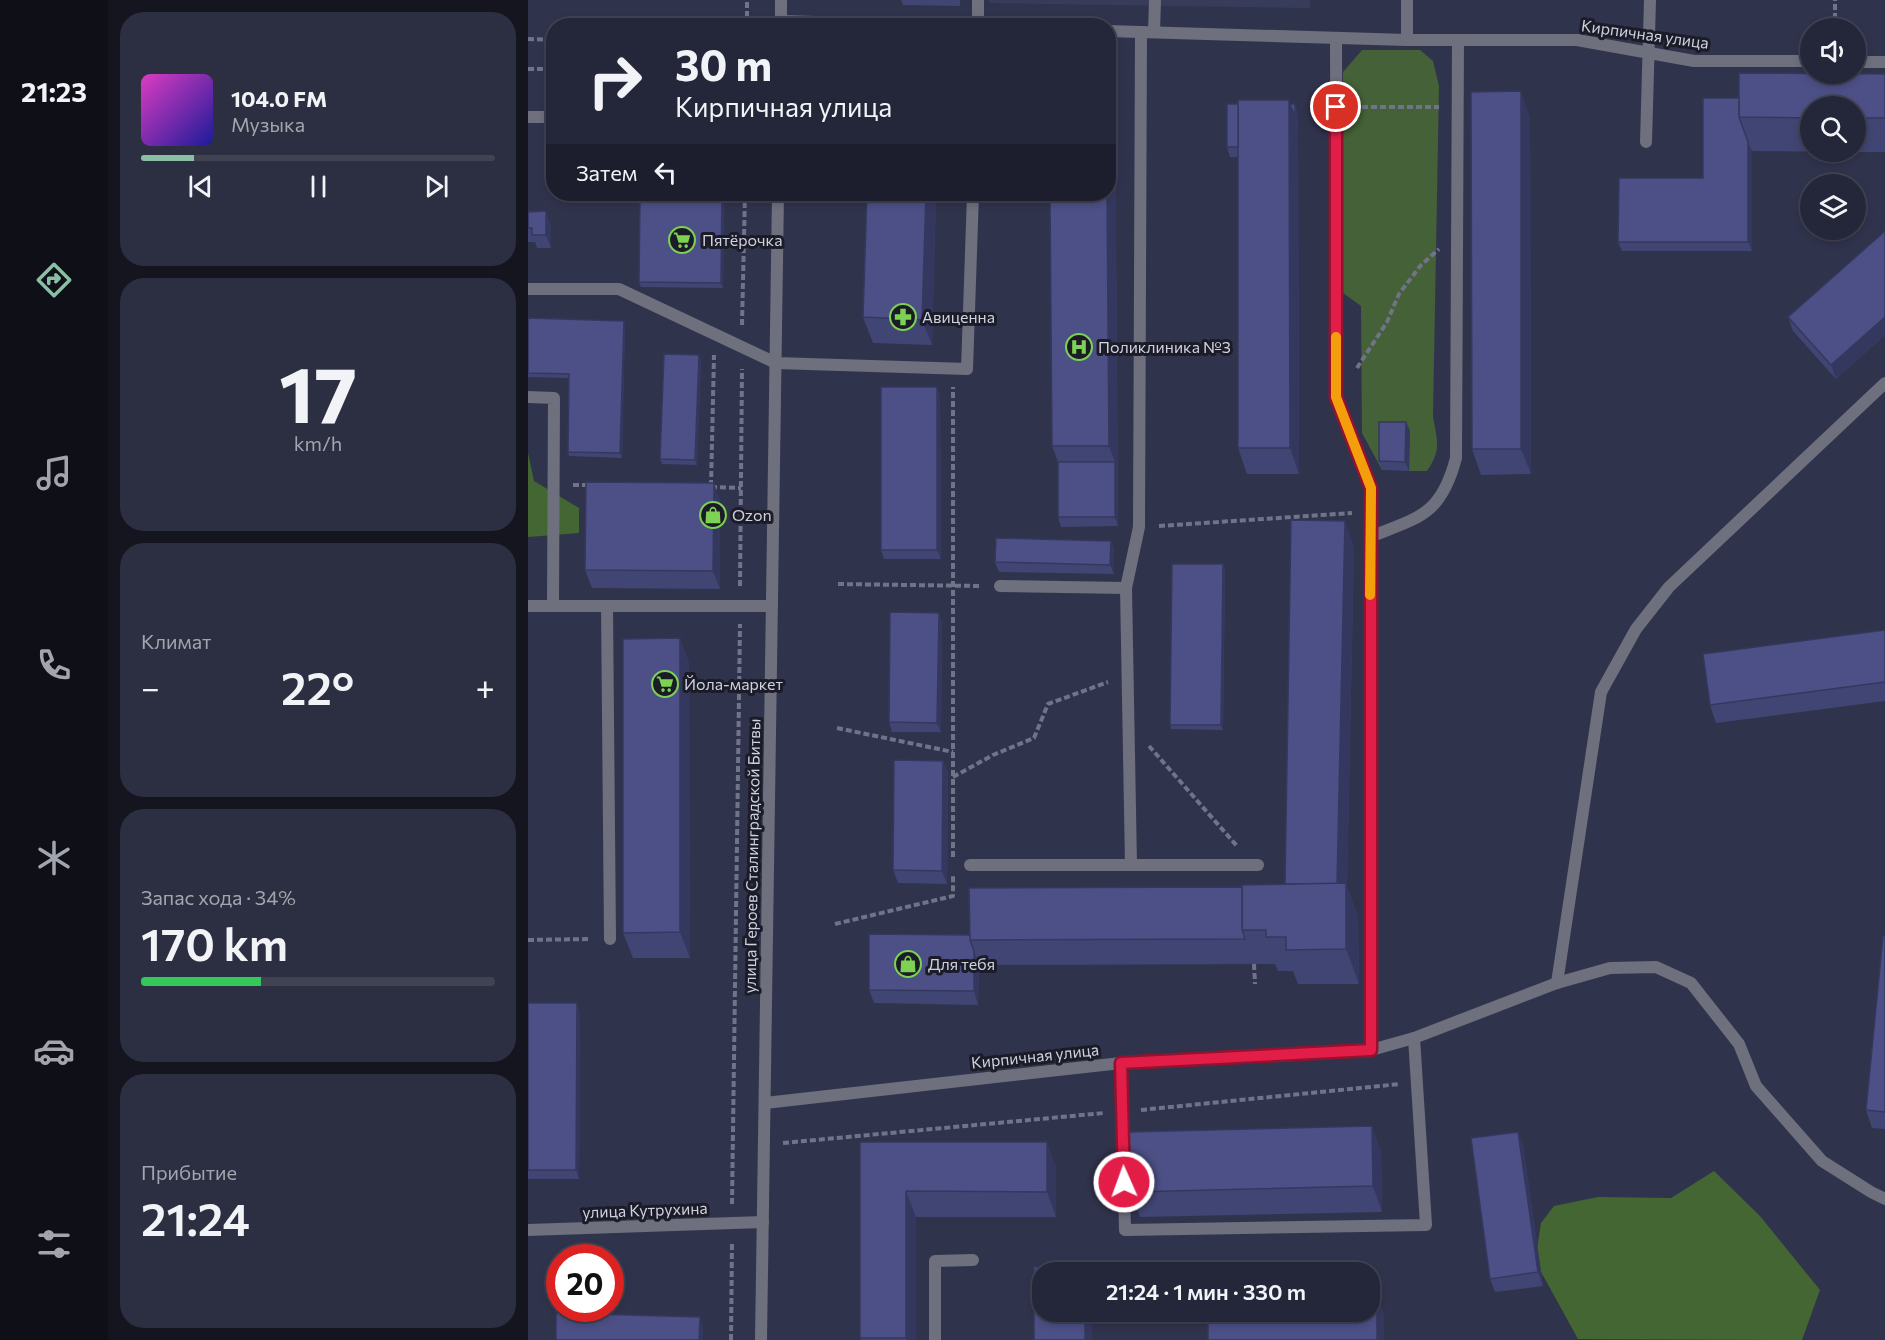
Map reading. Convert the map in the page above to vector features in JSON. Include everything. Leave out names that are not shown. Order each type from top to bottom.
[{"type":"street","points":[[781,0],[781,18]]},
{"type":"street","points":[[978,0],[978,18]]},
{"type":"street","points":[[1154,32],[1155,0]]},
{"type":"street","points":[[1407,0],[1407,40]]},
{"type":"street","points":[[1646,142],[1650,0]]},
{"type":"street","name":"Кирпичная улица","points":[[1116,31],[1458,41],[1577,40],[1694,61],[1800,61]]},
{"type":"street","points":[[1131,865],[1126,588],[1138,527],[1141,32]]},
{"type":"street","points":[[1336,38],[1336,397],[1371,488],[1371,1050]]},
{"type":"street","points":[[1370,537],[1421,517],[1440,497],[1450,481],[1456,458],[1458,41]]},
{"type":"street","points":[[1866,62],[1885,62]]},
{"type":"street","points":[[528,117],[546,117]]},
{"type":"street","name":"улица Героев Сталинградской Битвы","points":[[761,1340],[778,201]]},
{"type":"street","points":[[528,289],[619,289],[776,363],[967,369],[973,201]]},
{"type":"street","points":[[1557,983],[1601,692],[1636,628],[1669,587],[1885,383]]},
{"type":"street","points":[[528,398],[554,398],[553,606]]},
{"type":"street","points":[[1000,586],[1126,588]]},
{"type":"street","points":[[528,606],[772,606]]},
{"type":"street","points":[[607,606],[610,939]]},
{"type":"street","points":[[970,865],[1256,865]]},
{"type":"street","name":"Кирпичная улица","points":[[765,1103],[1121,1063],[1371,1050],[1414,1038],[1557,983],[1610,968],[1656,967],[1691,983],[1739,1044],[1756,1086],[1822,1161],[1885,1199]]},
{"type":"street","points":[[1121,1063],[1125,1230],[1426,1225],[1414,1038]]},
{"type":"street","name":"улица Кутрухина","points":[[528,1230],[763,1222]]},
{"type":"street","points":[[935,1340],[935,1261],[973,1260]]},
{"type":"path","points":[[747,0],[747,18]]},
{"type":"path","points":[[1835,0],[1835,18]]},
{"type":"path","points":[[528,39],[546,40]]},
{"type":"path","points":[[528,69],[546,69]]},
{"type":"path","points":[[1336,107],[1458,107]]},
{"type":"path","points":[[730,1340],[745,201]]},
{"type":"path","points":[[1355,369],[1387,322],[1398,294],[1421,264],[1457,233]]},
{"type":"path","points":[[711,487],[714,334]]},
{"type":"path","points":[[835,924],[953,896],[953,368]]},
{"type":"path","points":[[553,484],[598,485]]},
{"type":"path","points":[[699,487],[741,488]]},
{"type":"path","points":[[1138,527],[1370,512]]},
{"type":"path","points":[[838,584],[1000,586]]},
{"type":"path","points":[[953,777],[993,755],[1034,738],[1048,704],[1105,685],[1128,667]]},
{"type":"path","points":[[837,728],[953,752]]},
{"type":"path","points":[[1146,742],[1256,865]]},
{"type":"path","points":[[528,940],[610,939]]},
{"type":"path","points":[[1254,964],[1255,984]]},
{"type":"path","points":[[764,1145],[1417,1083]]},
{"type":"shaded area","points":[[989,0],[1310,0],[1310,8],[989,3]]},
{"type":"green space","points":[[1362,50],[1420,50],[1433,61],[1439,86],[1433,416],[1437,451],[1427,471],[1409,471],[1383,431],[1382,470],[1362,433],[1361,306],[1343,293],[1343,72]]},
{"type":"green space","points":[[528,453],[534,481],[579,508],[579,533],[528,537]]},
{"type":"green space","points":[[1714,1171],[1760,1216],[1820,1290],[1802,1340],[1578,1339],[1535,1261],[1541,1223],[1554,1206],[1598,1197],[1671,1198]]},
{"type":"building","points":[[1739,73],[1800,73],[1800,84],[1866,84],[1866,74],[1885,74],[1885,118],[1866,118],[1866,96],[1800,96],[1800,118],[1739,117]]},
{"type":"building","points":[[1521,91],[1521,449],[1472,449],[1471,92]]},
{"type":"building","points":[[1703,98],[1739,98],[1739,117],[1748,142],[1748,242],[1618,242],[1619,178],[1703,178]]},
{"type":"building","points":[[1238,100],[1289,100],[1290,448],[1238,448]]},
{"type":"building","points":[[1227,104],[1238,104],[1238,147],[1227,147]]},
{"type":"building","points":[[1290,104],[1295,104],[1295,116]]},
{"type":"building","name":"Пятёрочка","points":[[640,201],[722,201],[721,283],[639,282]]},
{"type":"building","points":[[867,201],[926,201],[922,320],[863,317]]},
{"type":"building","points":[[1050,201],[1107,201],[1109,446],[1052,446]]},
{"type":"building","points":[[546,211],[546,235],[532,235],[532,228],[528,228],[528,212]]},
{"type":"building","points":[[1885,231],[1885,317],[1831,365],[1788,317]]},
{"type":"building","points":[[528,318],[624,321],[620,453],[568,452],[569,374],[528,373]]},
{"type":"building","points":[[664,354],[699,355],[695,460],[660,459]]},
{"type":"building","points":[[881,387],[937,387],[937,550],[881,550]]},
{"type":"building","points":[[1379,422],[1406,422],[1405,462],[1379,461]]},
{"type":"building","points":[[1058,462],[1115,462],[1115,517],[1058,517]]},
{"type":"building","points":[[586,482],[714,483],[713,571],[585,570]]},
{"type":"building","points":[[1291,520],[1345,521],[1337,884],[1285,884]]},
{"type":"building","points":[[996,538],[1111,541],[1110,565],[995,562]]},
{"type":"building","points":[[1172,564],[1223,564],[1221,725],[1170,725]]},
{"type":"building","points":[[890,612],[939,613],[937,723],[889,722]]},
{"type":"building","points":[[1885,630],[1885,682],[1710,705],[1703,654]]},
{"type":"building","points":[[680,638],[680,932],[623,933],[623,639]]},
{"type":"building","points":[[894,760],[943,761],[942,871],[893,870]]},
{"type":"building","points":[[1346,883],[1346,949],[1286,950],[1286,937],[1266,937],[1266,930],[1242,930],[1242,885]]},
{"type":"building","points":[[1242,887],[1242,930],[1245,939],[970,940],[969,888]]},
{"type":"building","points":[[869,934],[970,935],[974,951],[974,991],[869,990]]},
{"type":"building","points":[[1883,936],[1885,936],[1885,1112],[1866,1110]]},
{"type":"building","points":[[528,1003],[577,1003],[576,1170],[528,1170]]},
{"type":"building","points":[[1372,1126],[1373,1186],[1131,1192],[1129,1132]]},
{"type":"building","points":[[1518,1132],[1538,1272],[1490,1279],[1471,1138]]},
{"type":"building","points":[[860,1142],[1047,1142],[1047,1192],[906,1191],[906,1338],[860,1338]]},
{"type":"building","points":[[624,1315],[700,1317],[699,1340],[556,1340],[556,1322],[624,1322]]},
{"type":"building","points":[[1034,1322],[1085,1322],[1085,1340],[1034,1340]]},
{"type":"building","points":[[1208,1322],[1377,1322],[1377,1340],[1208,1340]]},
{"type":"slow traffic","points":[[1336,337],[1336,397],[1371,488],[1370,595]]},
{"type":"place","name":"Пятёрочка","points":[[682,240]]},
{"type":"place","name":"Авиценна","points":[[903,317]]},
{"type":"place","name":"Поликлиника №3","points":[[1079,347]]},
{"type":"place","name":"Ozon","points":[[713,515]]},
{"type":"place","name":"Йола-маркет","points":[[665,684]]},
{"type":"place","name":"Для тебя","points":[[908,964]]},
{"type":"route","points":[[1124,1182],[1121,1063],[1371,1050],[1371,488],[1336,397],[1336,107]]}]
